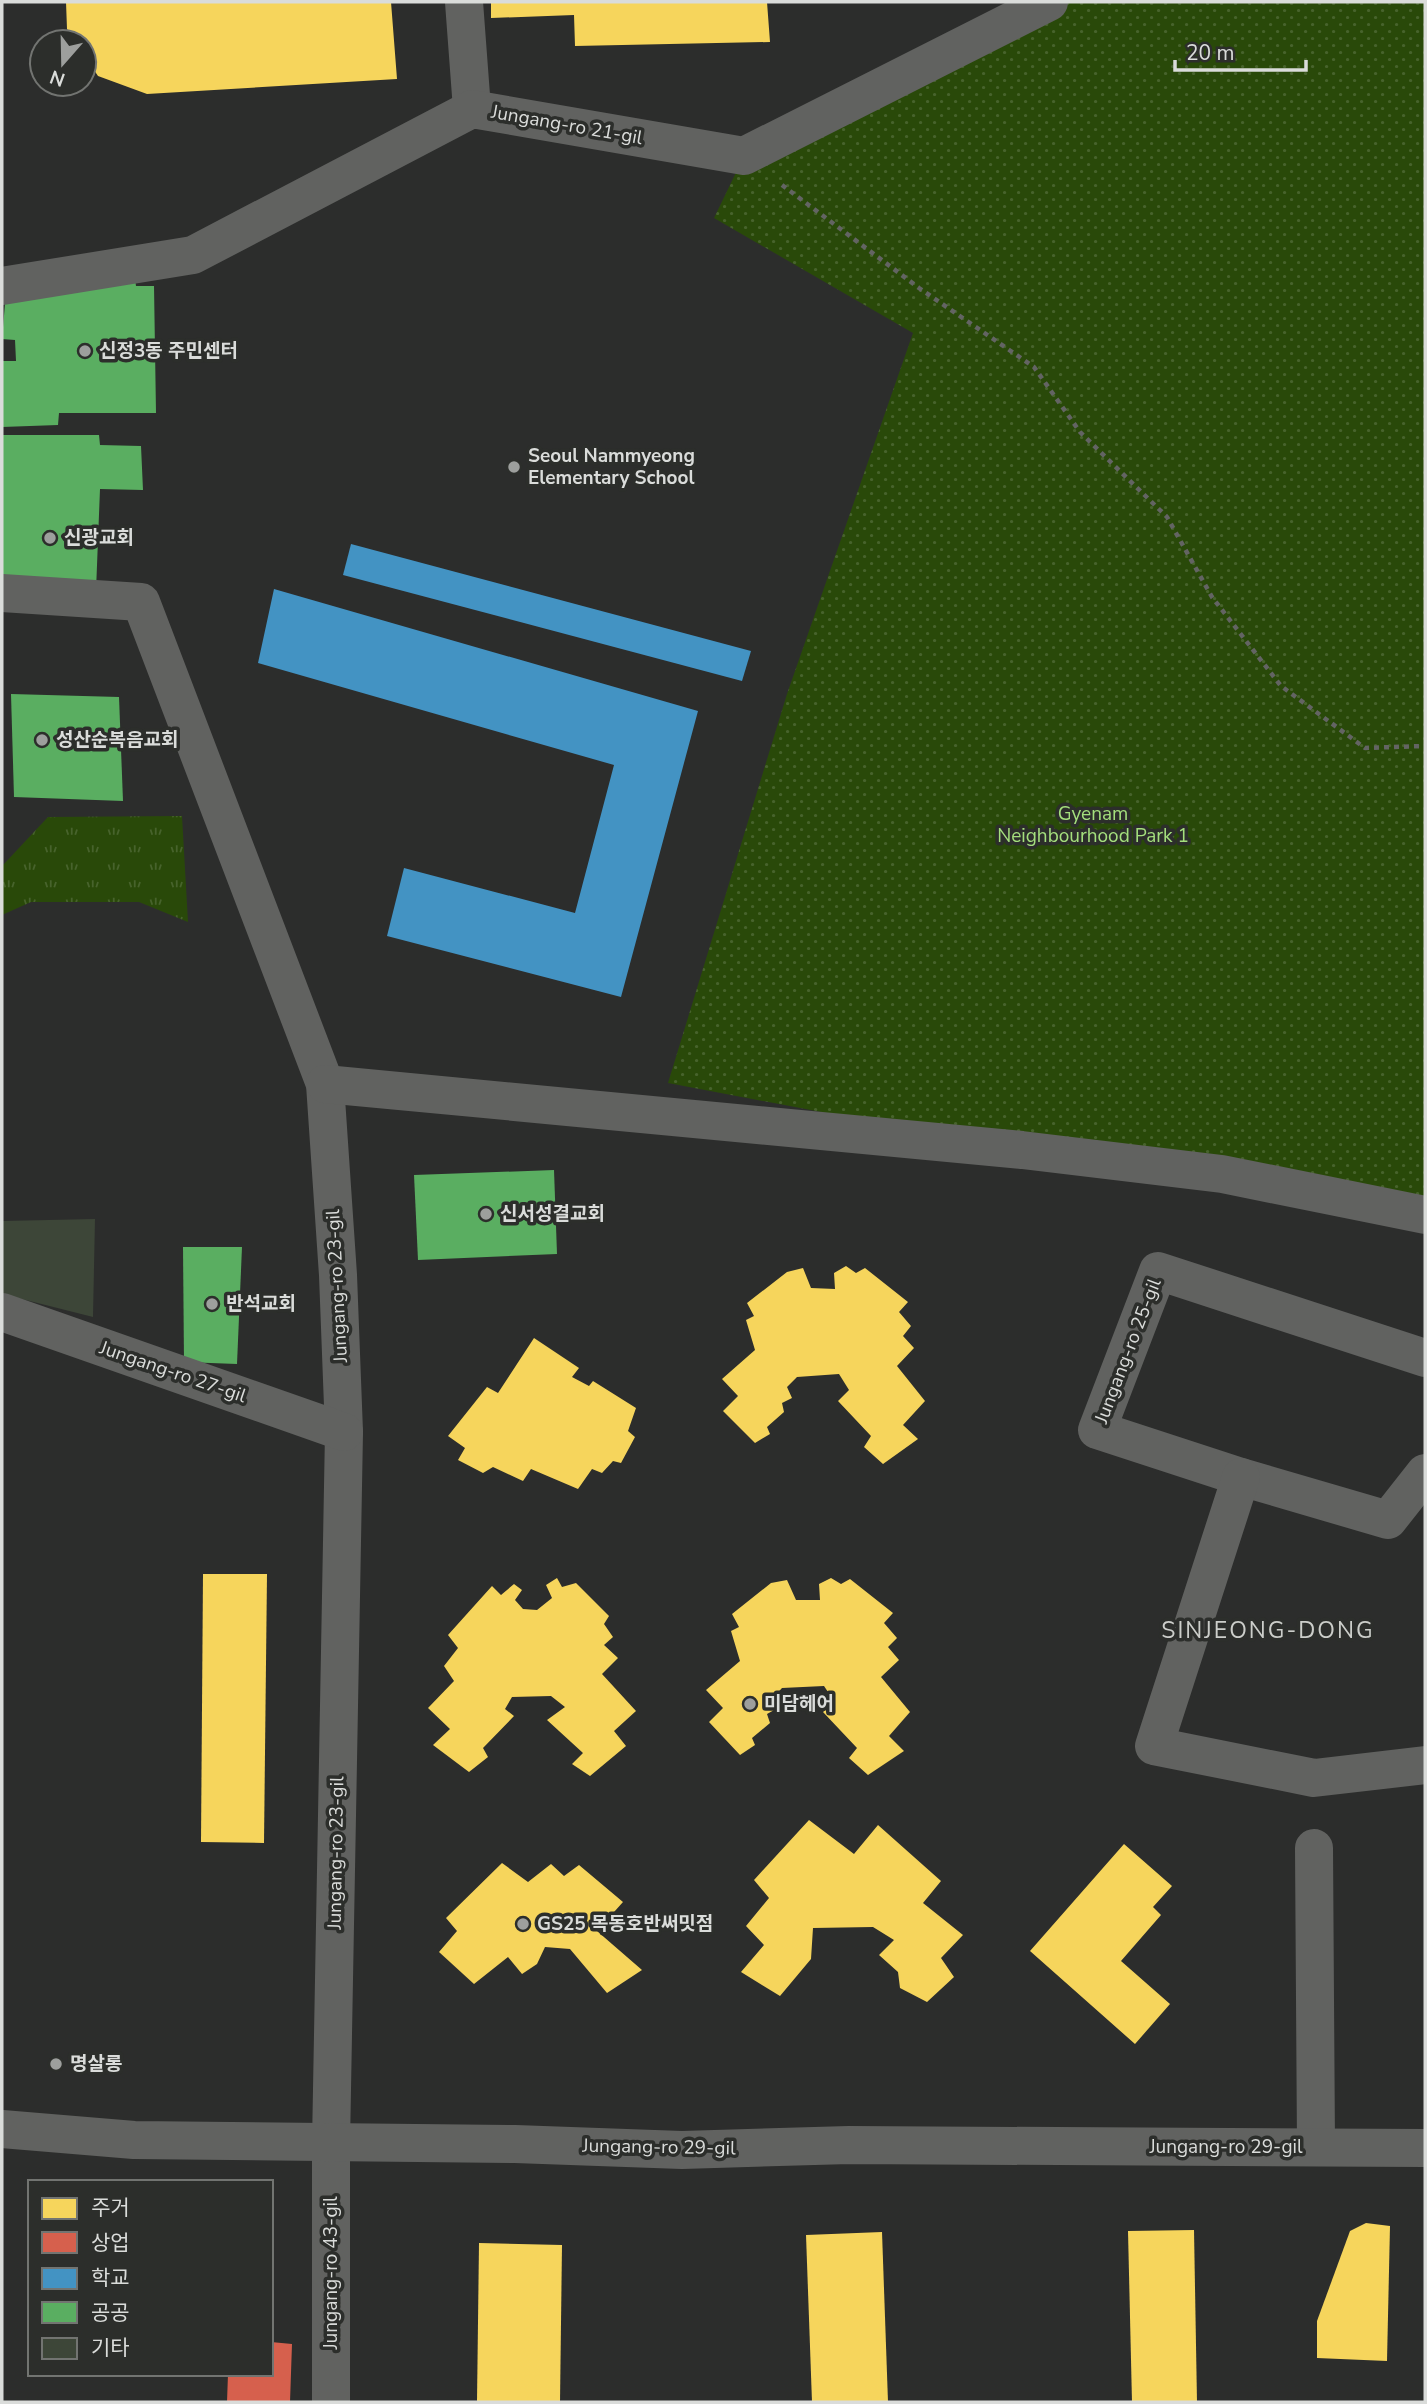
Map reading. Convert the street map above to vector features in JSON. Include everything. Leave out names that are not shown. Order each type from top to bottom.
[{"type":"street","points":[[464,2],[472,109]]},
{"type":"street","points":[[744,156],[1049,2]]},
{"type":"street","name":"Jungang-ro 21-gil","points":[[2,286],[193,255],[472,109],[744,156]]},
{"type":"street","name":"Jungang-ro 23-gil","points":[[2,593],[141,603],[325,1084],[338,1275],[344,1432],[331,2144]]},
{"type":"street","points":[[325,1084],[1009,1149],[1222,1174],[1425,1215]]},
{"type":"street","name":"Jungang-ro 25-gil","points":[[1425,1358],[1158,1271],[1097,1430],[1241,1477],[1388,1520],[1425,1473]]},
{"type":"street","name":"Jungang-ro 27-gil","points":[[2,1312],[344,1432]]},
{"type":"street","points":[[1241,1477],[1154,1746],[1314,1778],[1425,1765]]},
{"type":"street","name":"Jungang-ro 29-gil","points":[[1314,1848],[1317,2147]]},
{"type":"street","name":"Jungang-ro 29-gil","points":[[2,2129],[134,2140],[515,2144],[682,2150],[849,2145],[1425,2148]]},
{"type":"street","name":"Jungang-ro 43-gil","points":[[331,2144],[331,2402]]},
{"type":"path","points":[[744,156],[919,288],[1034,367],[1080,432],[1167,517],[1212,597],[1281,686],[1365,748],[1425,746]]},
{"type":"green space","name":"Gyenam Neighbourhood Park 1","points":[[1049,2],[1425,2],[1425,1215],[1022,1150],[668,1083],[787,694],[913,333],[714,218],[744,156]]},
{"type":"green space","points":[[182,816],[188,922],[139,902],[31,902],[2,915],[3,865],[48,817]]},
{"type":"building: 주거","points":[[66,2],[391,2],[397,79],[147,94],[98,76],[98,28],[67,28]]},
{"type":"building: 주거","points":[[491,2],[767,2],[770,42],[575,46],[574,15],[491,18]]},
{"type":"building: 주거","points":[[846,1266],[856,1273],[865,1268],[908,1302],[899,1312],[911,1326],[903,1336],[914,1348],[897,1366],[925,1401],[903,1425],[918,1439],[883,1464],[864,1447],[871,1436],[838,1401],[849,1390],[839,1374],[797,1377],[787,1387],[792,1398],[782,1403],[784,1412],[767,1427],[770,1434],[755,1443],[723,1411],[738,1396],[722,1379],[755,1350],[746,1320],[754,1316],[747,1303],[787,1272],[803,1268],[811,1288],[835,1289],[834,1273]]},
{"type":"building: 주거","points":[[534,1338],[579,1368],[572,1377],[589,1386],[593,1381],[636,1408],[628,1431],[635,1437],[621,1463],[613,1461],[602,1473],[592,1469],[578,1489],[531,1469],[523,1481],[493,1467],[483,1473],[458,1460],[465,1448],[448,1436],[487,1387],[498,1393]]},
{"type":"building: 주거","points":[[203,1574],[267,1574],[264,1843],[201,1842]]},
{"type":"building: 주거","points":[[557,1578],[562,1587],[576,1583],[609,1616],[604,1624],[613,1637],[604,1645],[618,1658],[602,1674],[636,1711],[614,1731],[626,1746],[590,1776],[572,1764],[583,1753],[547,1720],[565,1707],[551,1696],[512,1697],[505,1709],[514,1716],[483,1748],[488,1757],[469,1772],[433,1745],[450,1729],[428,1708],[454,1681],[444,1666],[458,1648],[448,1635],[492,1586],[501,1595],[514,1584],[522,1590],[515,1600],[523,1609],[537,1610],[552,1598],[546,1585]]},
{"type":"building: 주거","points":[[831,1578],[841,1584],[850,1579],[893,1613],[884,1623],[897,1638],[888,1647],[899,1660],[881,1677],[910,1712],[889,1736],[904,1751],[868,1775],[849,1758],[857,1748],[823,1712],[834,1701],[824,1686],[782,1688],[772,1699],[776,1709],[767,1714],[770,1723],[752,1738],[755,1745],[740,1755],[709,1722],[723,1708],[706,1690],[740,1661],[731,1631],[739,1627],[732,1614],[771,1583],[787,1580],[796,1600],[820,1600],[819,1584]]},
{"type":"building: 주거","points":[[809,1820],[854,1854],[878,1825],[941,1881],[923,1903],[963,1935],[941,1958],[954,1977],[927,2002],[900,1988],[898,1972],[879,1955],[894,1940],[873,1927],[813,1928],[811,1959],[780,1996],[741,1972],[764,1945],[746,1926],[769,1898],[754,1880]]},
{"type":"building: 주거","points":[[1124,1844],[1172,1886],[1153,1907],[1161,1915],[1121,1961],[1170,2004],[1135,2044],[1030,1951]]},
{"type":"building: 주거","points":[[502,1863],[528,1882],[551,1864],[564,1876],[579,1865],[623,1902],[597,1931],[642,1970],[607,1993],[570,1949],[545,1947],[537,1964],[522,1974],[508,1957],[474,1984],[439,1952],[457,1931],[446,1918]]},
{"type":"building: 주거","points":[[1366,2223],[1390,2226],[1387,2361],[1317,2358],[1317,2321],[1350,2231]]},
{"type":"building: 주거","points":[[1194,2230],[1197,2402],[1132,2402],[1128,2231]]},
{"type":"building: 주거","points":[[882,2232],[888,2402],[812,2402],[806,2235]]},
{"type":"building: 주거","points":[[479,2243],[562,2245],[560,2402],[477,2402]]},
{"type":"building: 상업","points":[[273,2342],[292,2344],[290,2402],[227,2402],[228,2376],[273,2376]]},
{"type":"building: 학교","points":[[351,544],[751,651],[742,681],[343,575]]},
{"type":"building: 학교","points":[[274,589],[698,711],[621,997],[387,936],[404,868],[575,913],[614,765],[258,663]]},
{"type":"building: 공공","name":"신정3동 주민센터","points":[[135,279],[136,286],[154,286],[156,413],[59,413],[58,425],[2,427],[2,361],[16,361],[15,340],[2,339],[5,304]]},
{"type":"building: 공공","name":"신광교회","points":[[2,435],[99,435],[100,445],[141,446],[143,490],[100,489],[96,591],[2,586]]},
{"type":"building: 공공","points":[[11,694],[119,697],[123,801],[14,797]]},
{"type":"building: 공공","name":"신서성결교회","points":[[554,1170],[557,1254],[418,1260],[414,1175]]},
{"type":"building: 공공","name":"반석교회","points":[[183,1247],[242,1247],[237,1364],[184,1362]]},
{"type":"building: 기타","points":[[95,1219],[93,1317],[2,1294],[2,1221]]},
{"type":"place","name":"신정3동 주민센터","points":[[85,351]]},
{"type":"place","name":"Seoul Nammyeong Elementary School","points":[[514,467]]},
{"type":"place","name":"신광교회","points":[[50,538]]},
{"type":"place","name":"성산순복음교회","points":[[42,740]]},
{"type":"place","name":"신서성결교회","points":[[486,1214]]},
{"type":"place","name":"반석교회","points":[[212,1304]]},
{"type":"place","name":"미담헤어","points":[[750,1704]]},
{"type":"place","name":"GS25 목동호반써밋점","points":[[523,1924]]},
{"type":"place","name":"명살롱","points":[[56,2064]]},
{"type":"district","name":"SINJEONG-DONG","points":[[1268,1630]]}]
